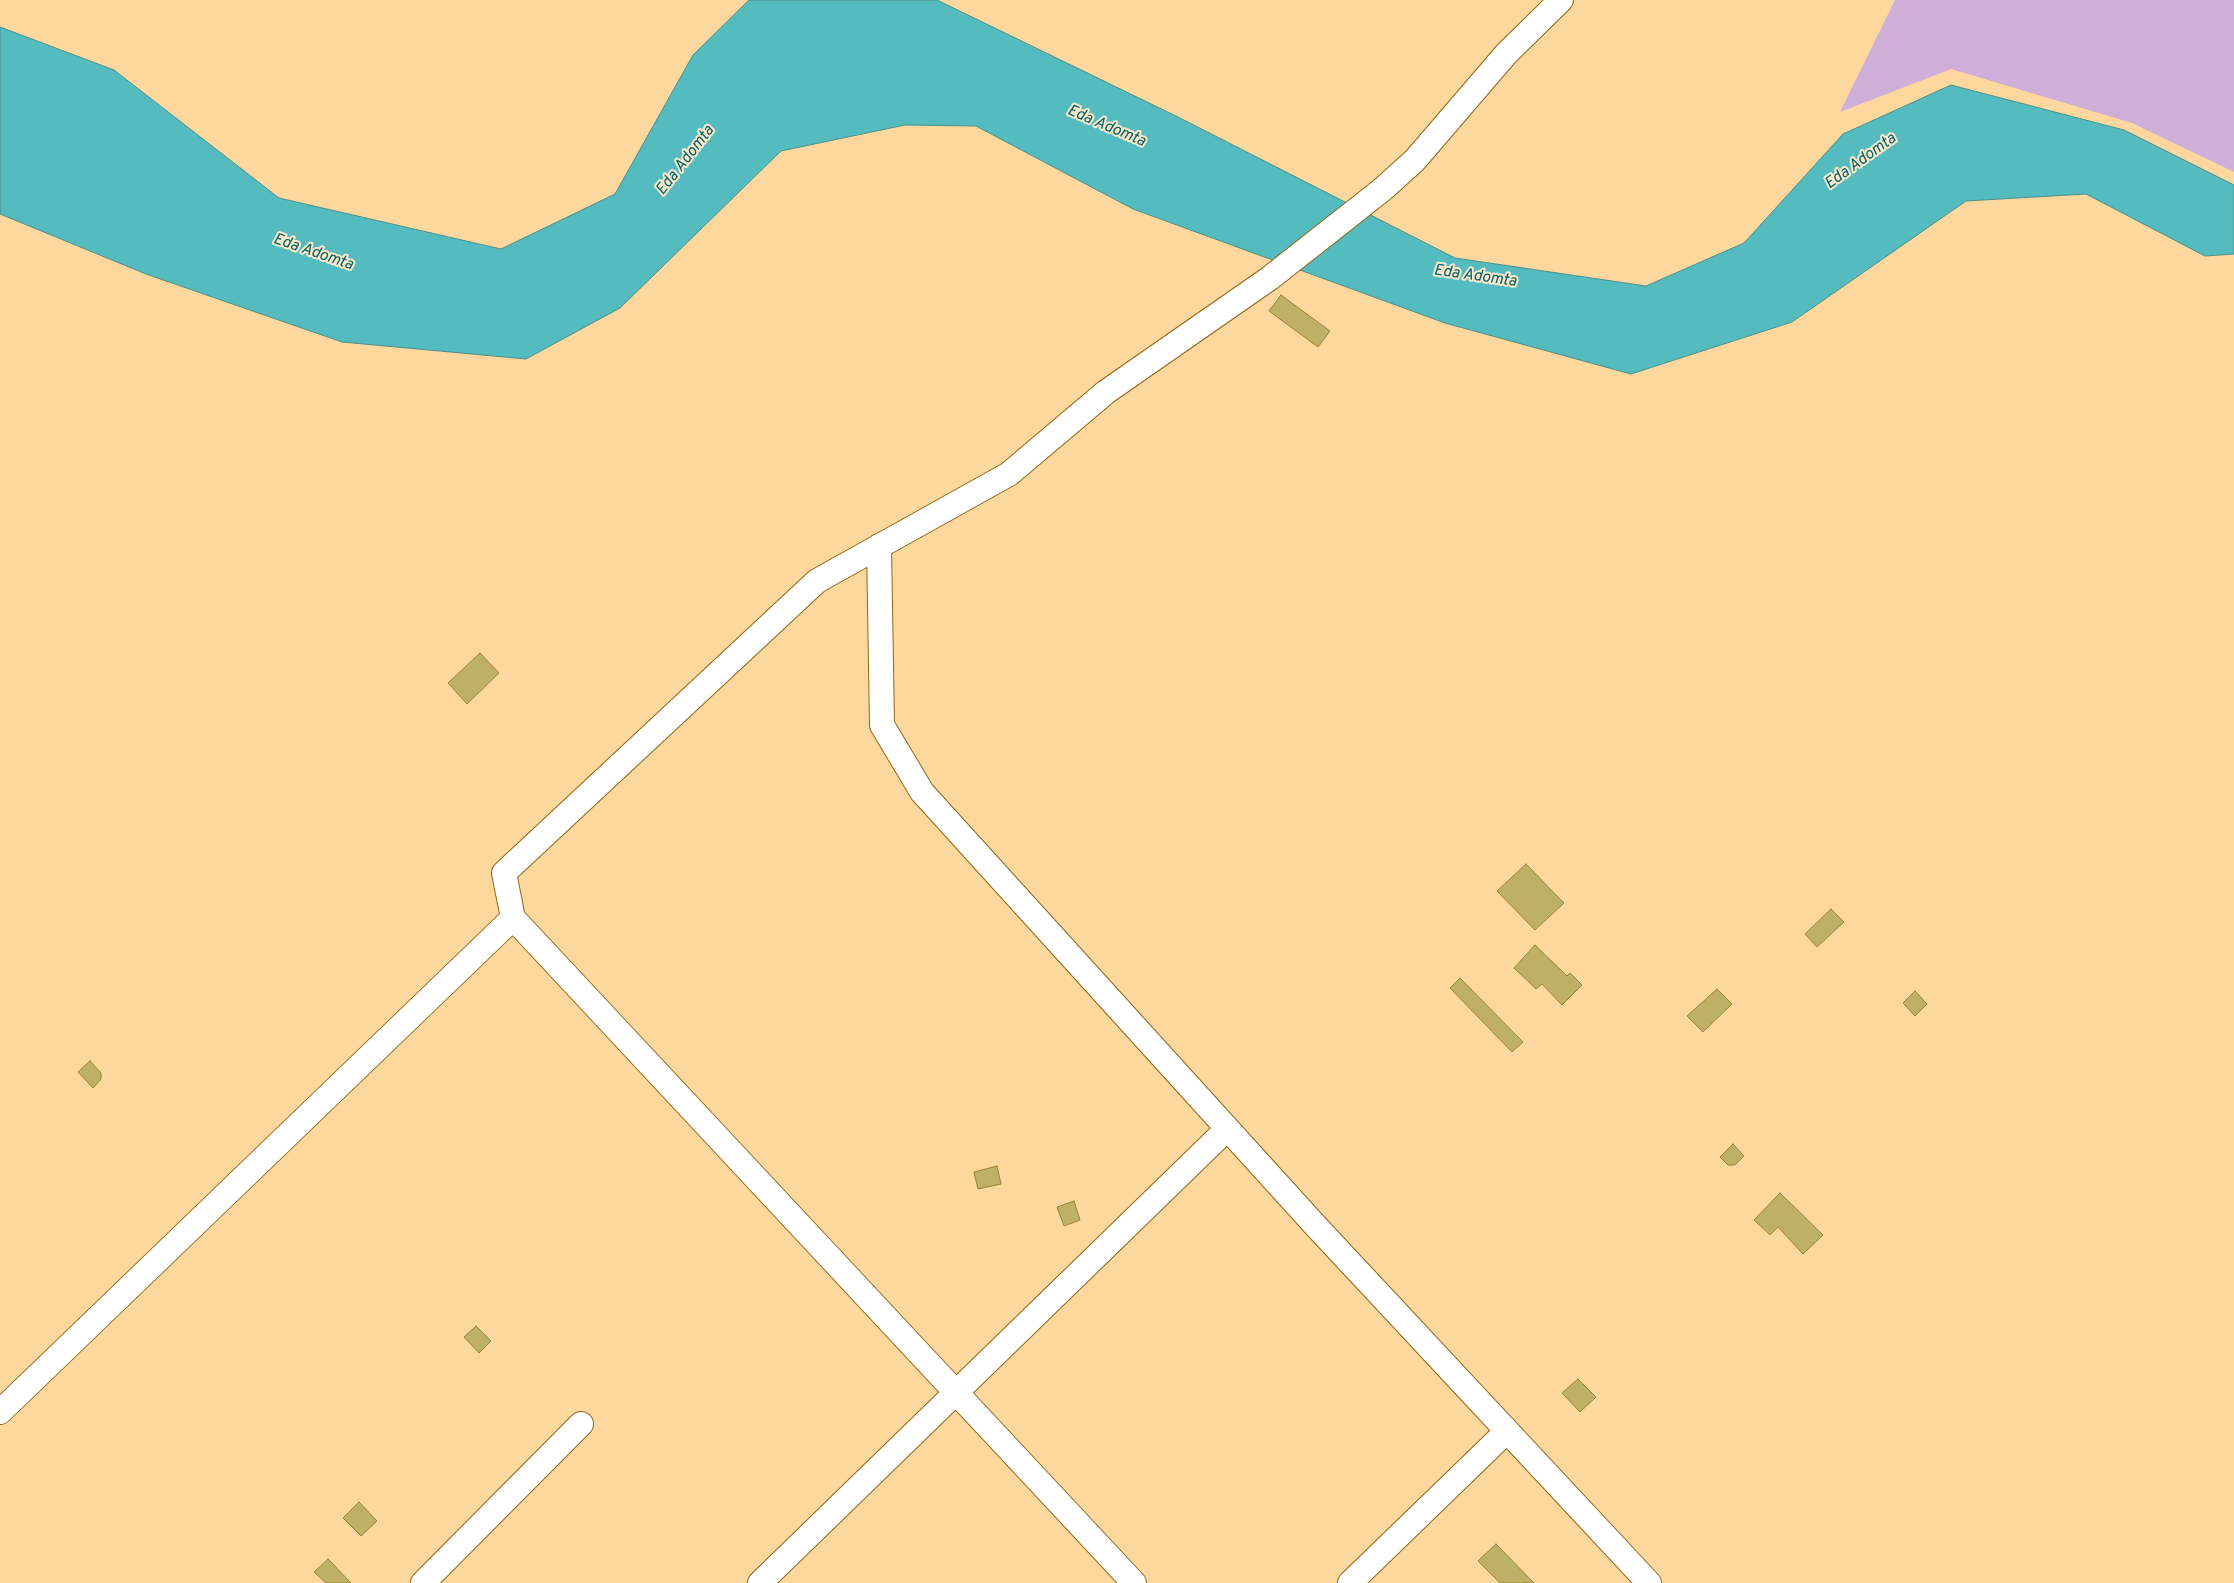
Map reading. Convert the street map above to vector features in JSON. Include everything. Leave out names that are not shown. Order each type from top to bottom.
[{"type":"street","points":[[1134,1583],[513,918],[504,873],[817,581],[1009,474],[1106,392],[1270,278],[1327,234],[1415,160],[1506,54],[1561,0]]},
{"type":"street","points":[[879,546],[882,724],[922,792],[1227,1129],[1649,1583]]},
{"type":"street","points":[[0,1412],[513,918]]},
{"type":"street","points":[[760,1583],[1227,1129]]},
{"type":"street","points":[[423,1583],[581,1424]]},
{"type":"street","points":[[1350,1583],[1507,1431]]},
{"type":"shaded area","points":[[1895,0],[2234,0],[2234,172],[2132,123],[1951,69],[1840,112]]},
{"type":"water","name":"Eda Adomta","points":[[749,0],[937,0],[1178,117],[1455,258],[1646,286],[1744,243],[1843,134],[1951,85],[2124,130],[2234,185],[2234,254],[2205,256],[2086,194],[1966,201],[1792,322],[1631,374],[1445,323],[1133,209],[976,126],[905,125],[781,151],[620,308],[526,359],[342,342],[146,274],[0,214],[0,27],[114,70],[279,198],[501,249],[615,194],[693,55]]},
{"type":"building","points":[[1281,295],[1330,331],[1318,347],[1269,311]]},
{"type":"building","points":[[480,653],[499,673],[467,704],[448,683]]},
{"type":"building","points":[[1526,864],[1564,903],[1535,930],[1497,891]]},
{"type":"building","points":[[1831,909],[1844,922],[1817,947],[1805,934]]},
{"type":"building","points":[[1535,945],[1567,976],[1570,973],[1582,985],[1562,1005],[1542,984],[1536,989],[1514,968]]},
{"type":"building","points":[[1460,978],[1523,1042],[1512,1052],[1450,988]]},
{"type":"building","points":[[1717,989],[1732,1004],[1703,1032],[1687,1016]]},
{"type":"building","points":[[1915,991],[1927,1004],[1915,1016],[1903,1003]]},
{"type":"building","points":[[90,1061],[101,1073],[101,1079],[93,1088],[78,1072]]},
{"type":"building","points":[[1733,1144],[1744,1156],[1735,1165],[1728,1165],[1720,1157]]},
{"type":"building","points":[[997,1166],[1001,1184],[978,1189],[974,1172]]},
{"type":"building","points":[[1780,1193],[1823,1235],[1803,1254],[1778,1227],[1770,1235],[1754,1220]]},
{"type":"building","points":[[1074,1201],[1080,1220],[1064,1226],[1057,1207]]},
{"type":"building","points":[[476,1326],[491,1341],[479,1353],[464,1337]]},
{"type":"building","points":[[1578,1379],[1596,1397],[1580,1412],[1562,1393]]},
{"type":"building","points":[[359,1502],[377,1521],[361,1536],[343,1518]]},
{"type":"building","points":[[1496,1544],[1534,1583],[1500,1583],[1478,1561]]},
{"type":"building","points":[[328,1559],[351,1583],[326,1583],[314,1572]]}]
